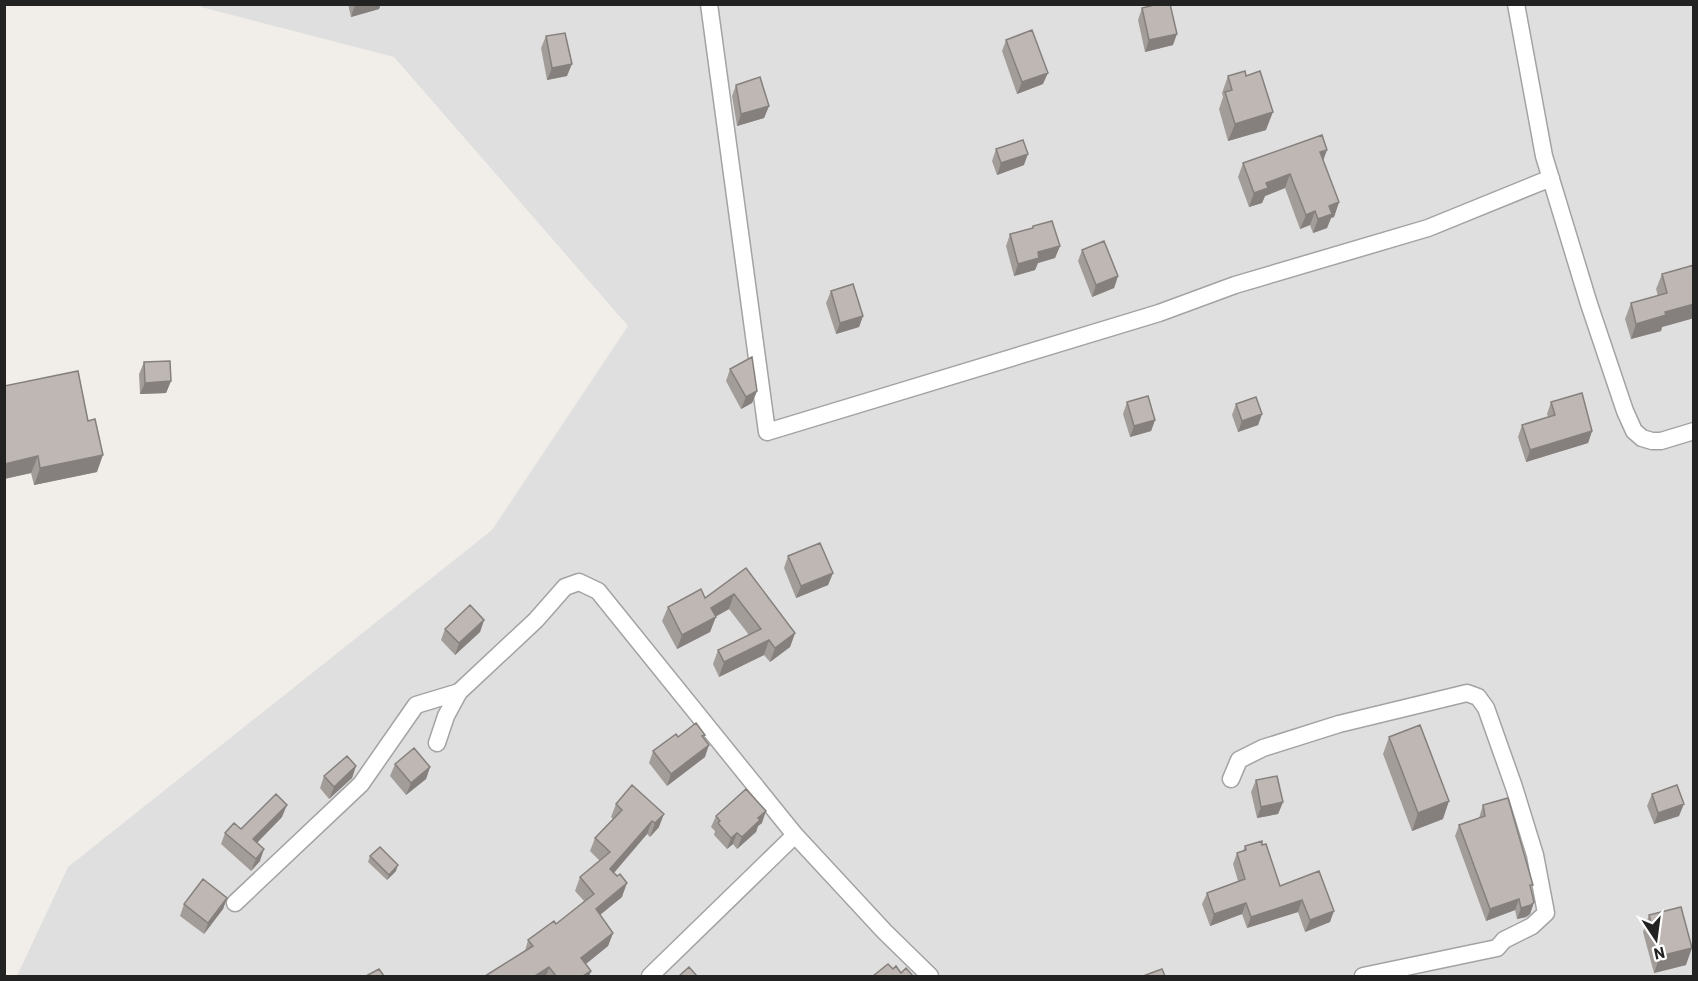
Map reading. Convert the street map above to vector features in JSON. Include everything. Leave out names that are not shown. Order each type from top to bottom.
[{"type":"street","points":[[709,4],[767,432],[1160,313],[1246,282],[1428,228],[1551,178]]},
{"type":"street","points":[[1516,4],[1544,156],[1589,304],[1625,411],[1634,431],[1642,438],[1661,441],[1694,430]]},
{"type":"street","points":[[437,743],[446,716],[459,692],[536,620],[565,587],[579,582],[598,591],[795,835],[884,931],[930,976]]},
{"type":"street","points":[[235,903],[361,784],[416,705],[459,692]]},
{"type":"street","points":[[1231,779],[1239,760],[1263,748],[1339,724],[1467,693],[1478,697],[1486,708],[1535,855],[1546,913],[1532,926],[1504,940],[1497,948],[1363,976]]},
{"type":"street","points":[[650,976],[795,835]]},
{"type":"shaded area","points":[[201,5],[1693,5],[1693,976],[17,976],[68,867],[492,530],[628,326],[394,57],[201,7]]},
{"type":"building","points":[[1170,4],[1177,34],[1149,40],[1142,8]]},
{"type":"building","points":[[1032,30],[1048,73],[1022,82],[1006,40]]},
{"type":"building","points":[[565,33],[572,64],[552,68],[546,36]]},
{"type":"building","points":[[1245,71],[1246,76],[1260,71],[1273,112],[1235,124],[1225,92],[1232,90],[1228,76]]},
{"type":"building","points":[[760,77],[769,106],[741,114],[736,85]]},
{"type":"building","points":[[1322,135],[1327,150],[1320,152],[1339,202],[1329,206],[1332,214],[1318,219],[1315,211],[1306,215],[1290,174],[1266,183],[1268,188],[1254,193],[1243,163]]},
{"type":"building","points":[[1023,140],[1028,154],[1001,163],[996,149]]},
{"type":"building","points":[[1052,221],[1060,246],[1038,252],[1039,258],[1018,264],[1010,234]]},
{"type":"building","points":[[1104,241],[1118,276],[1096,285],[1082,250]]},
{"type":"building","points":[[1694,265],[1694,304],[1665,312],[1666,315],[1636,324],[1631,303],[1667,293],[1662,274]]},
{"type":"building","points":[[853,284],[863,316],[840,323],[831,291]]},
{"type":"building","points":[[752,357],[757,391],[746,397],[730,369]]},
{"type":"building","points":[[170,361],[171,381],[145,383],[144,362]]},
{"type":"building","points":[[78,371],[88,421],[95,419],[103,455],[40,468],[38,456],[5,464],[4,386]]},
{"type":"building","points":[[1582,393],[1592,431],[1530,450],[1522,425],[1555,415],[1551,402]]},
{"type":"building","points":[[1148,396],[1155,420],[1134,426],[1127,402]]},
{"type":"building","points":[[1256,397],[1262,414],[1242,421],[1236,404]]},
{"type":"building","points":[[820,543],[833,573],[801,586],[788,556]]},
{"type":"building","points":[[746,568],[795,633],[775,648],[769,640],[724,662],[718,650],[761,629],[734,594],[711,608],[716,617],[682,635],[668,607],[701,589],[705,598]]},
{"type":"building","points":[[470,605],[484,620],[459,643],[445,629]]},
{"type":"building","points":[[696,723],[709,745],[671,774],[653,751],[676,734],[678,737]]},
{"type":"building","points":[[1420,725],[1449,801],[1418,813],[1389,737]]},
{"type":"building","points":[[414,748],[430,767],[411,783],[395,764]]},
{"type":"building","points":[[347,756],[356,766],[334,787],[324,776]]},
{"type":"building","points":[[1277,776],[1283,802],[1261,807],[1256,780]]},
{"type":"building","points":[[632,785],[664,814],[655,823],[652,821],[610,869],[617,876],[620,874],[627,883],[596,909],[613,933],[581,958],[591,971],[583,976],[556,976],[549,967],[535,976],[485,976],[533,946],[528,940],[554,921],[556,924],[594,894],[580,877],[610,852],[595,838],[622,810],[616,804]]},
{"type":"building","points":[[1677,785],[1684,804],[1658,813],[1652,794]]},
{"type":"building","points":[[746,789],[766,811],[742,837],[737,833],[731,838],[718,823],[720,821],[716,816]]},
{"type":"building","points":[[276,794],[287,805],[253,839],[264,849],[256,859],[225,833],[234,823],[241,829]]},
{"type":"building","points":[[1508,798],[1533,885],[1530,885],[1534,902],[1521,908],[1519,899],[1490,909],[1459,825],[1485,816],[1483,805]]},
{"type":"building","points":[[1262,841],[1262,845],[1266,844],[1280,886],[1319,871],[1334,911],[1310,920],[1302,900],[1251,917],[1246,903],[1214,914],[1207,893],[1245,879],[1237,853],[1246,850],[1245,846]]},
{"type":"building","points":[[380,847],[398,865],[389,875],[370,856]]},
{"type":"building","points":[[203,879],[227,898],[208,923],[184,904]]},
{"type":"building","points":[[1681,907],[1692,948],[1660,956],[1649,915]]},
{"type":"building","points":[[888,964],[893,969],[896,966],[901,973],[906,968],[913,976],[873,976]]},
{"type":"building","points":[[689,967],[697,976],[679,976]]},
{"type":"building","points":[[379,969],[384,976],[366,976]]},
{"type":"building","points":[[1162,969],[1165,976],[1143,976]]}]
